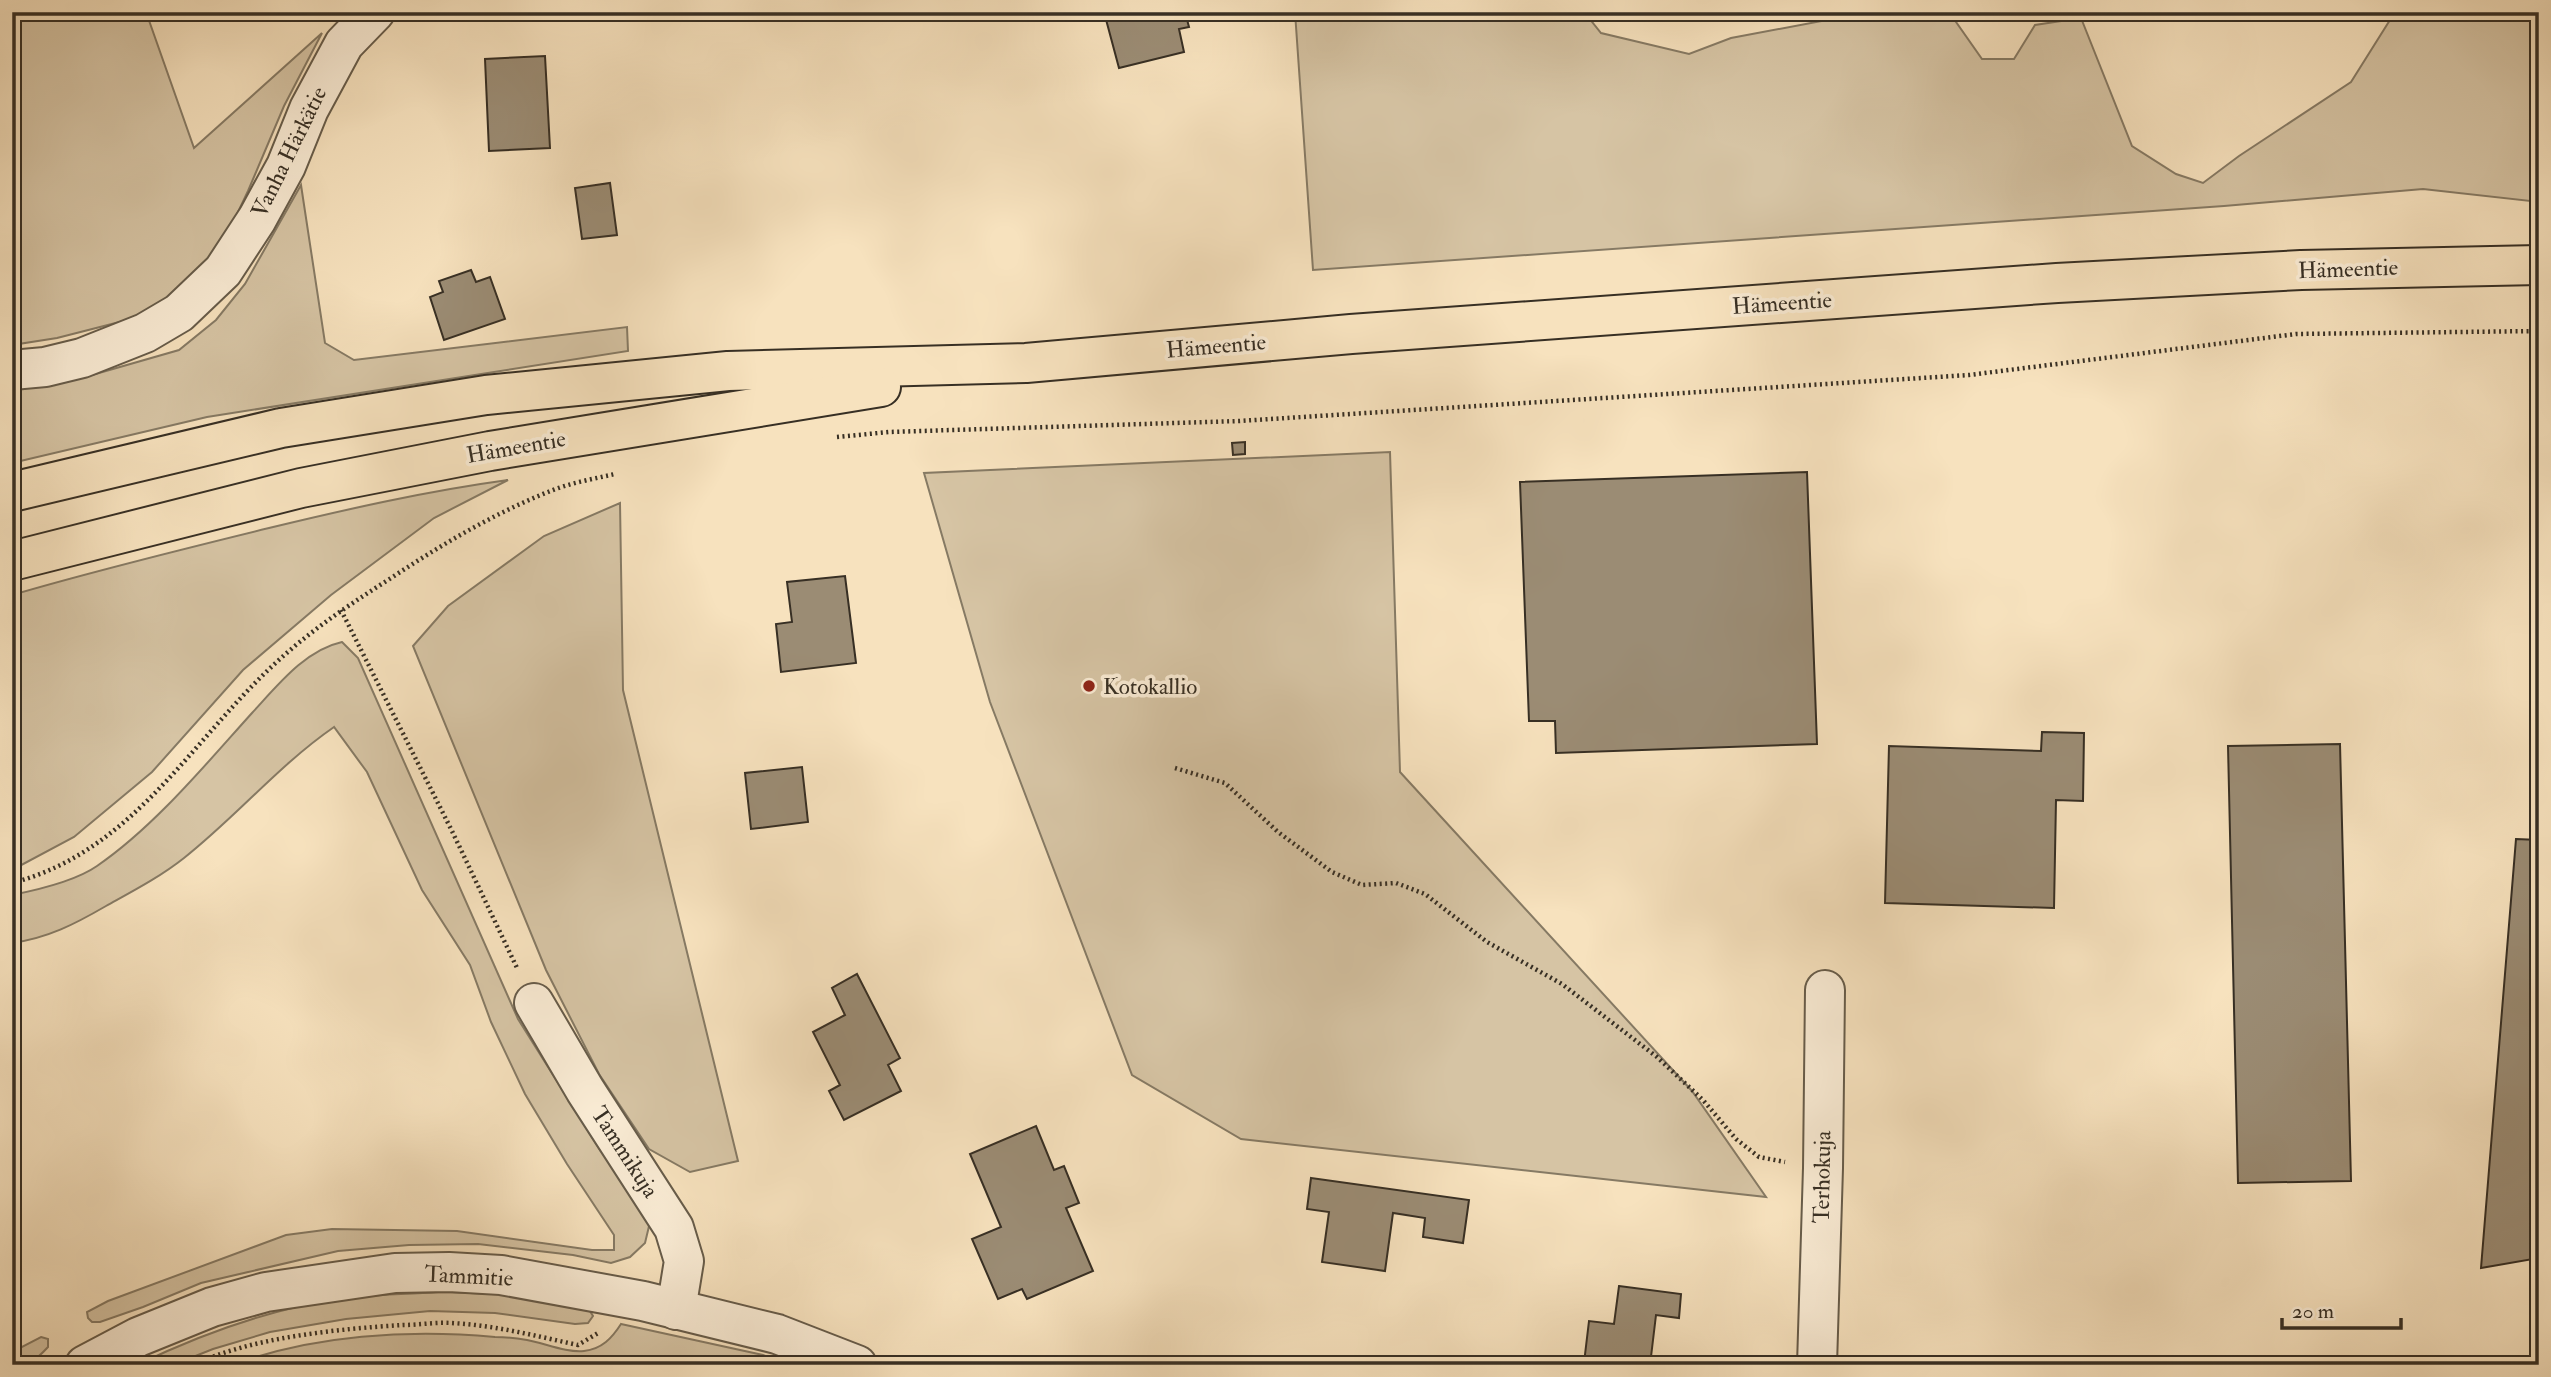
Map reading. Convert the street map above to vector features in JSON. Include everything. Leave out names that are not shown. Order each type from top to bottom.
[{"type":"highway","name":"Hämeentie","points":[[12,492],[281,428],[486,395],[728,372],[1026,363],[1351,334],[2057,283],[2314,270],[2539,265]]},
{"type":"highway","name":"Hämeentie","points":[[12,561],[301,488],[490,451],[1026,363]]},
{"type":"street","name":"Vanha Härkätie","points":[[12,370],[46,367],[82,358],[145,333],[180,313],[223,271],[257,219],[286,166],[309,109],[344,44],[376,12]]},
{"type":"street","name":"Terhokuja","points":[[1817,1365],[1825,990]]},
{"type":"street","name":"Tammikuja","points":[[534,1003],[585,1090],[674,1228],[684,1261],[676,1310]]},
{"type":"street","name":"Tammitie","points":[[85,1365],[138,1337],[212,1307],[266,1292],[383,1274],[449,1272],[501,1275],[614,1295],[777,1334],[858,1365]]},
{"type":"path","points":[[834,438],[888,432],[1239,421],[1969,375],[2296,334],[2539,331]]},
{"type":"path","points":[[12,883],[41,874],[85,853],[139,811],[270,668],[341,610],[446,542],[506,510],[551,491],[625,471]]},
{"type":"path","points":[[341,610],[452,831],[534,1003]]},
{"type":"path","points":[[1175,768],[1224,783],[1278,832],[1332,872],[1362,885],[1396,883],[1425,894],[1486,942],[1562,984],[1657,1057],[1703,1100],[1735,1139],[1759,1157],[1823,1168]]},
{"type":"path","points":[[193,1365],[212,1356],[275,1341],[350,1328],[451,1323],[506,1330],[578,1345],[597,1335],[614,1295]]},
{"type":"shaded area","points":[[12,12],[146,12],[194,148],[322,33],[284,106],[221,248],[193,282],[143,316],[57,338],[12,345]]},
{"type":"shaded area","points":[[1295,12],[1590,12],[1589,18],[1601,33],[1689,54],[1731,38],[1869,12],[1949,12],[1982,59],[2014,59],[2035,25],[2081,18],[2132,146],[2176,174],[2203,183],[2351,82],[2395,12],[2539,12],[2539,202],[2423,189],[2224,206],[1313,270]]},
{"type":"shaded area","points":[[301,185],[325,343],[354,360],[627,327],[628,351],[207,417],[12,463],[12,388],[92,375],[179,350],[216,320],[245,284]]},
{"type":"shaded area","points":[[1390,452],[1400,772],[1692,1091],[1766,1197],[1241,1139],[1132,1075],[990,702],[924,473]]},
{"type":"shaded area","points":[[508,480],[434,518],[331,595],[243,670],[152,772],[74,837],[12,870],[12,595],[140,560],[328,514]]},
{"type":"shaded area","points":[[620,503],[623,690],[738,1161],[690,1172],[649,1149],[599,1074],[546,970],[413,646],[448,606],[544,536]]},
{"type":"shaded area","points":[[342,642],[358,658],[518,1019],[600,1150],[641,1198],[650,1222],[645,1243],[630,1257],[611,1263],[573,1255],[478,1244],[409,1245],[338,1251],[201,1283],[143,1307],[100,1322],[92,1322],[87,1312],[108,1301],[286,1235],[332,1229],[457,1231],[592,1250],[614,1250],[614,1235],[525,1094],[491,1022],[470,965],[422,890],[367,772],[334,727],[295,758],[203,842],[165,871],[72,924],[38,938],[12,943],[12,895],[79,876],[118,850],[179,794],[292,670],[316,653]]},
{"type":"shaded area","points":[[444,1292],[525,1295],[588,1308],[593,1316],[588,1323],[575,1324],[495,1313],[430,1311],[346,1319],[270,1332],[213,1349],[173,1365],[137,1365],[209,1334],[285,1310],[350,1297]]},
{"type":"shaded area","points":[[621,1324],[763,1355],[787,1365],[540,1365],[487,1360],[422,1365],[232,1365],[295,1347],[395,1334],[511,1338],[570,1351],[584,1351],[606,1342]]},
{"type":"shaded area","points":[[41,1337],[48,1339],[48,1347],[40,1355],[28,1363],[12,1365],[12,1352]]},
{"type":"building","points":[[1104,12],[1185,12],[1189,27],[1179,29],[1184,52],[1119,68]]},
{"type":"building","points":[[545,56],[550,148],[489,151],[485,59]]},
{"type":"building","points":[[610,183],[617,235],[582,239],[575,188]]},
{"type":"building","points":[[471,270],[476,282],[490,277],[505,319],[444,340],[430,297],[443,292],[439,281]]},
{"type":"building","points":[[1245,442],[1245,454],[1233,455],[1232,443]]},
{"type":"building","points":[[1807,472],[1817,744],[1556,753],[1555,721],[1529,721],[1520,482]]},
{"type":"building","points":[[845,576],[856,663],[781,672],[776,624],[792,622],[787,582]]},
{"type":"building","points":[[2042,732],[2084,733],[2083,801],[2056,800],[2054,908],[1885,903],[1889,746],[2041,751]]},
{"type":"building","points":[[2340,744],[2351,1181],[2238,1183],[2228,746]]},
{"type":"building","points":[[802,767],[808,822],[751,829],[745,773]]},
{"type":"building","points":[[2516,839],[2539,840],[2539,1258],[2481,1268]]},
{"type":"building","points":[[857,974],[900,1058],[888,1065],[901,1091],[844,1120],[829,1091],[840,1085],[813,1032],[845,1015],[832,988]]},
{"type":"building","points":[[1036,1126],[1054,1170],[1064,1166],[1079,1203],[1066,1208],[1093,1271],[1027,1299],[1022,1289],[998,1299],[972,1239],[1001,1227],[970,1154]]},
{"type":"building","points":[[1311,1178],[1469,1200],[1463,1243],[1423,1237],[1425,1218],[1393,1213],[1385,1271],[1322,1262],[1329,1212],[1307,1209]]},
{"type":"building","points":[[1619,1286],[1681,1294],[1679,1318],[1656,1315],[1650,1365],[1584,1363],[1589,1321],[1614,1324]]},
{"type":"place","name":"Kotokallio","points":[[1089,686]]}]
